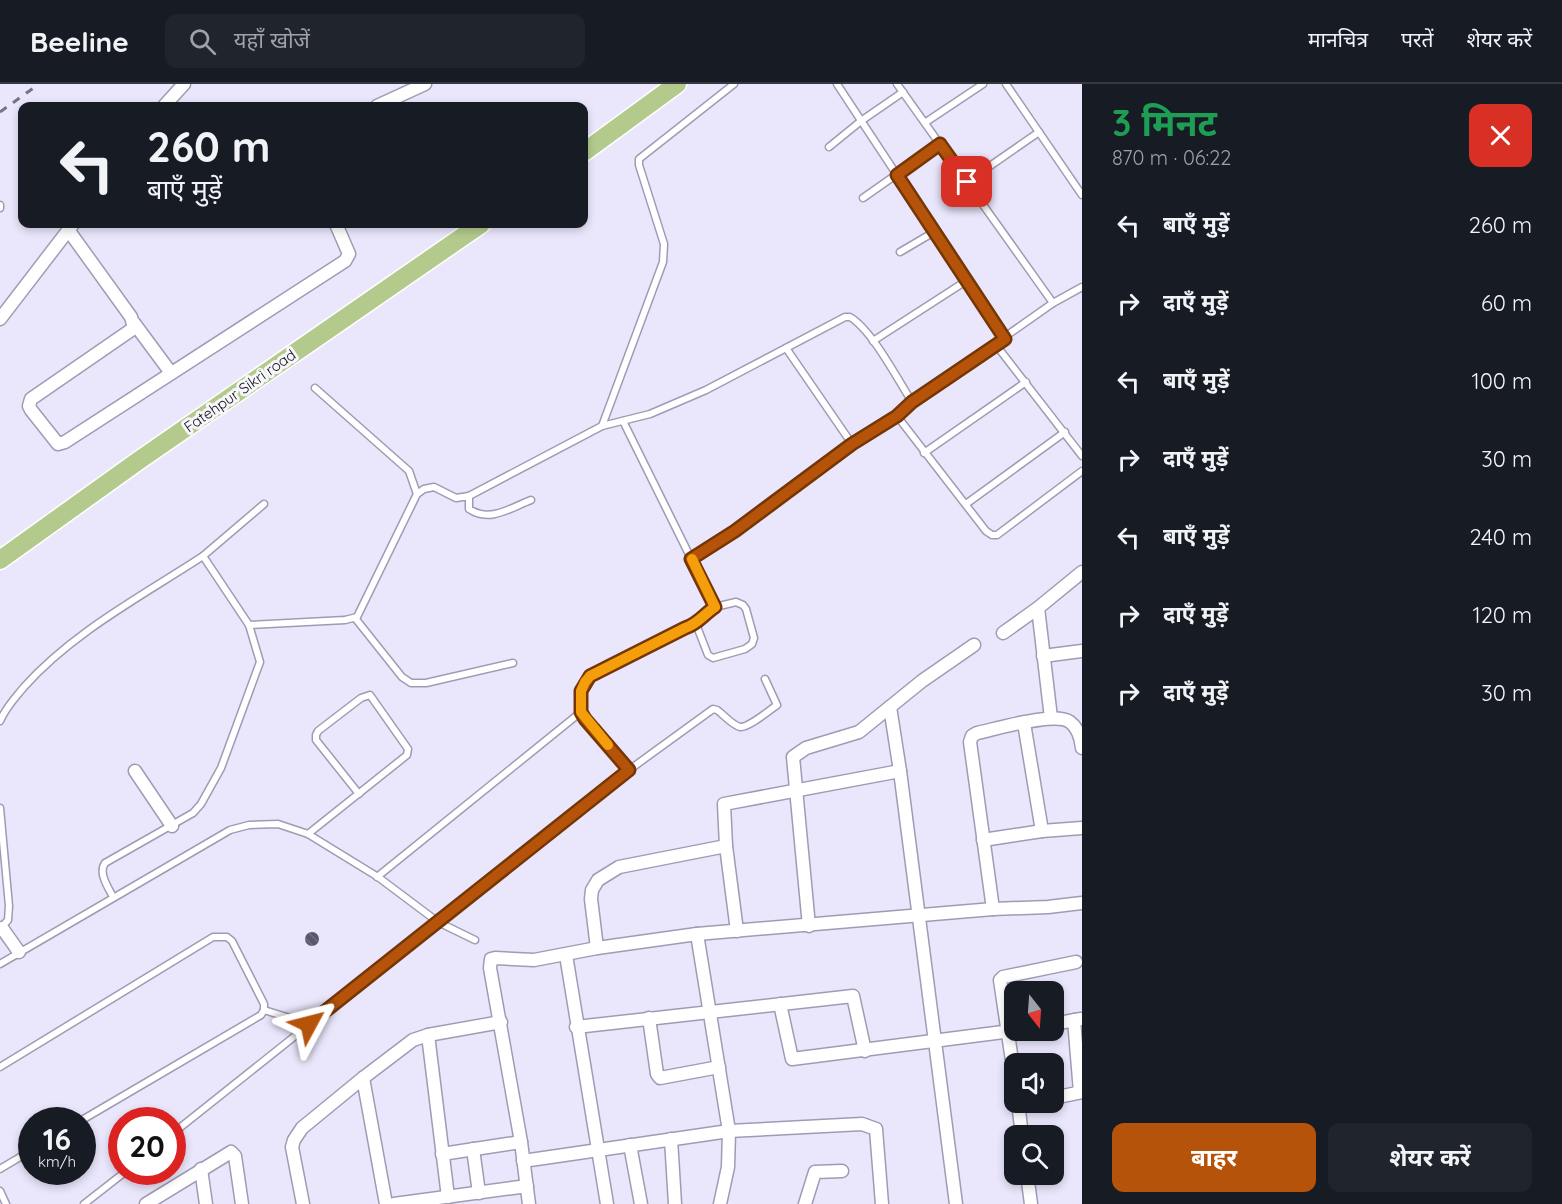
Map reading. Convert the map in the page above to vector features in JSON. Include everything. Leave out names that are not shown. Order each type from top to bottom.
[{"type":"main road","points":[[588,149],[677,84]]},
{"type":"main road","name":"Fatehpur Sikri road","points":[[0,560],[138,461],[475,228]]},
{"type":"street","points":[[168,102],[184,84]]},
{"type":"street","points":[[388,102],[417,85]]},
{"type":"street","points":[[0,319],[70,228]]},
{"type":"street","points":[[72,228],[134,323],[171,374]]},
{"type":"street","points":[[134,323],[134,328],[130,332],[31,399],[29,406],[58,444],[65,442],[345,261],[349,254],[338,228]]},
{"type":"street","points":[[1003,633],[1082,572]]},
{"type":"street","points":[[1038,608],[1051,718]]},
{"type":"street","points":[[809,926],[793,758],[796,753],[806,748],[854,734],[922,681],[974,645]]},
{"type":"street","points":[[1043,656],[1082,651]]},
{"type":"street","points":[[890,707],[956,1204]]},
{"type":"street","points":[[993,909],[970,742],[972,736],[977,733],[1051,718],[1070,721],[1077,729],[1082,748]]},
{"type":"street","points":[[1024,723],[1042,831]]},
{"type":"street","points":[[135,771],[172,826]]},
{"type":"street","points":[[737,931],[726,846],[724,804],[900,771]]},
{"type":"street","points":[[983,840],[1042,831],[1082,828]]},
{"type":"street","points":[[597,948],[591,899],[592,890],[598,880],[619,867],[726,846]]},
{"type":"street","points":[[529,1204],[521,1142],[490,968],[491,959],[534,960],[597,948],[697,934],[1082,903]]},
{"type":"street","points":[[1,928],[20,952]]},
{"type":"street","points":[[697,934],[729,1131],[728,1173],[720,1204]]},
{"type":"street","points":[[566,955],[576,1027],[607,1204]]},
{"type":"street","points":[[1004,999],[999,983],[1003,977],[1076,962]]},
{"type":"street","points":[[576,1027],[854,996],[865,1051]]},
{"type":"street","points":[[780,1004],[792,1059],[1004,1032]]},
{"type":"street","points":[[649,1018],[657,1074],[660,1078],[719,1067]]},
{"type":"street","points":[[1064,1096],[1081,1092],[1078,1020]]},
{"type":"street","points":[[303,1204],[292,1147],[302,1128],[413,1040],[428,1035],[501,1022]]},
{"type":"street","points":[[428,1035],[448,1197]]},
{"type":"street","points":[[363,1078],[387,1204]]},
{"type":"street","points":[[524,1161],[729,1131],[870,1125],[876,1129],[882,1204]]},
{"type":"street","points":[[671,1139],[675,1204]]},
{"type":"street","points":[[442,1154],[521,1142]]},
{"type":"street","points":[[630,1145],[641,1204]]},
{"type":"street","points":[[473,1149],[479,1193]]},
{"type":"street","points":[[146,1204],[160,1199],[226,1154],[234,1154],[242,1204]]},
{"type":"street","points":[[201,1169],[206,1204]]},
{"type":"street","points":[[805,1204],[815,1172],[842,1171]]},
{"type":"street","points":[[1028,1185],[1031,1204]]},
{"type":"street","points":[[394,1204],[526,1186]]},
{"type":"lane","points":[[602,426],[663,262],[664,244],[639,159],[734,84]]},
{"type":"lane","points":[[837,84],[1005,339]]},
{"type":"lane","points":[[897,84],[1053,303]]},
{"type":"lane","points":[[926,122],[983,84]]},
{"type":"lane","points":[[1006,84],[1082,195]]},
{"type":"lane","points":[[829,147],[903,92]]},
{"type":"lane","points":[[967,182],[1039,132]]},
{"type":"lane","points":[[863,198],[940,144]]},
{"type":"lane","points":[[900,252],[934,232]]},
{"type":"lane","points":[[873,341],[966,281]]},
{"type":"lane","points":[[691,559],[735,531],[852,444],[897,416],[912,402],[1005,339],[1053,303],[1081,290]]},
{"type":"lane","points":[[249,625],[354,618],[359,614],[417,494],[424,489],[434,487],[456,498],[469,496],[602,426],[650,414],[706,390],[845,318],[850,317],[855,320],[873,341],[912,402]]},
{"type":"lane","points":[[996,345],[1082,456]]},
{"type":"lane","points":[[786,348],[852,444]]},
{"type":"lane","points":[[924,453],[1026,382]]},
{"type":"lane","points":[[315,388],[409,471],[417,494]]},
{"type":"lane","points":[[897,416],[986,531],[992,535],[997,535],[1082,471]]},
{"type":"lane","points":[[624,421],[715,607]]},
{"type":"lane","points":[[966,504],[1065,432]]},
{"type":"lane","points":[[469,496],[469,509],[484,516],[493,516],[531,500]]},
{"type":"lane","points":[[0,721],[5,709],[43,666],[122,607],[203,556],[264,504]]},
{"type":"lane","points":[[113,897],[102,874],[102,867],[105,863],[172,826],[201,804],[221,768],[260,662],[249,625],[203,556]]},
{"type":"lane","points":[[629,770],[581,712],[581,691],[590,676],[696,624],[715,607],[736,602],[743,604],[754,638],[752,644],[745,649],[713,658],[708,655],[696,624]]},
{"type":"lane","points":[[354,618],[402,676],[411,683],[426,682],[513,663]]},
{"type":"lane","points":[[186,1123],[629,770],[709,711],[717,710],[741,727],[748,725],[777,705],[765,679]]},
{"type":"lane","points":[[308,834],[359,794],[408,753],[408,749],[370,695],[361,698],[318,731],[316,735],[316,740],[359,794]]},
{"type":"lane","points":[[377,877],[581,712]]},
{"type":"lane","points":[[0,808],[9,906],[8,920],[1,928]]},
{"type":"lane","points":[[0,964],[113,897],[239,827],[278,824],[308,834],[377,877],[438,922],[475,940]]},
{"type":"lane","points":[[0,1067],[213,937],[227,937],[232,941],[264,1004],[261,1015],[96,1112]]},
{"type":"lane","points":[[264,1010],[309,1024]]},
{"type":"lane","points":[[0,1169],[18,1158]]},
{"type":"lane","points":[[84,1204],[108,1185]]},
{"type":"lane","points":[[0,1191],[6,1204]]},
{"type":"building","points":[[312,932],[317,934],[319,939],[317,944],[312,946],[307,944],[305,939],[307,934]]},
{"type":"railway","points":[[0,112],[39,84]]},
{"type":"slow traffic","points":[[608,745],[581,712],[581,691],[585,682],[590,676],[696,624],[715,607],[692,559]]},
{"type":"route","points":[[309,1024],[629,770],[585,719],[581,712],[581,691],[590,676],[696,624],[715,607],[691,559],[735,531],[852,444],[897,416],[912,402],[1005,339],[897,175],[940,144],[967,182]]}]
